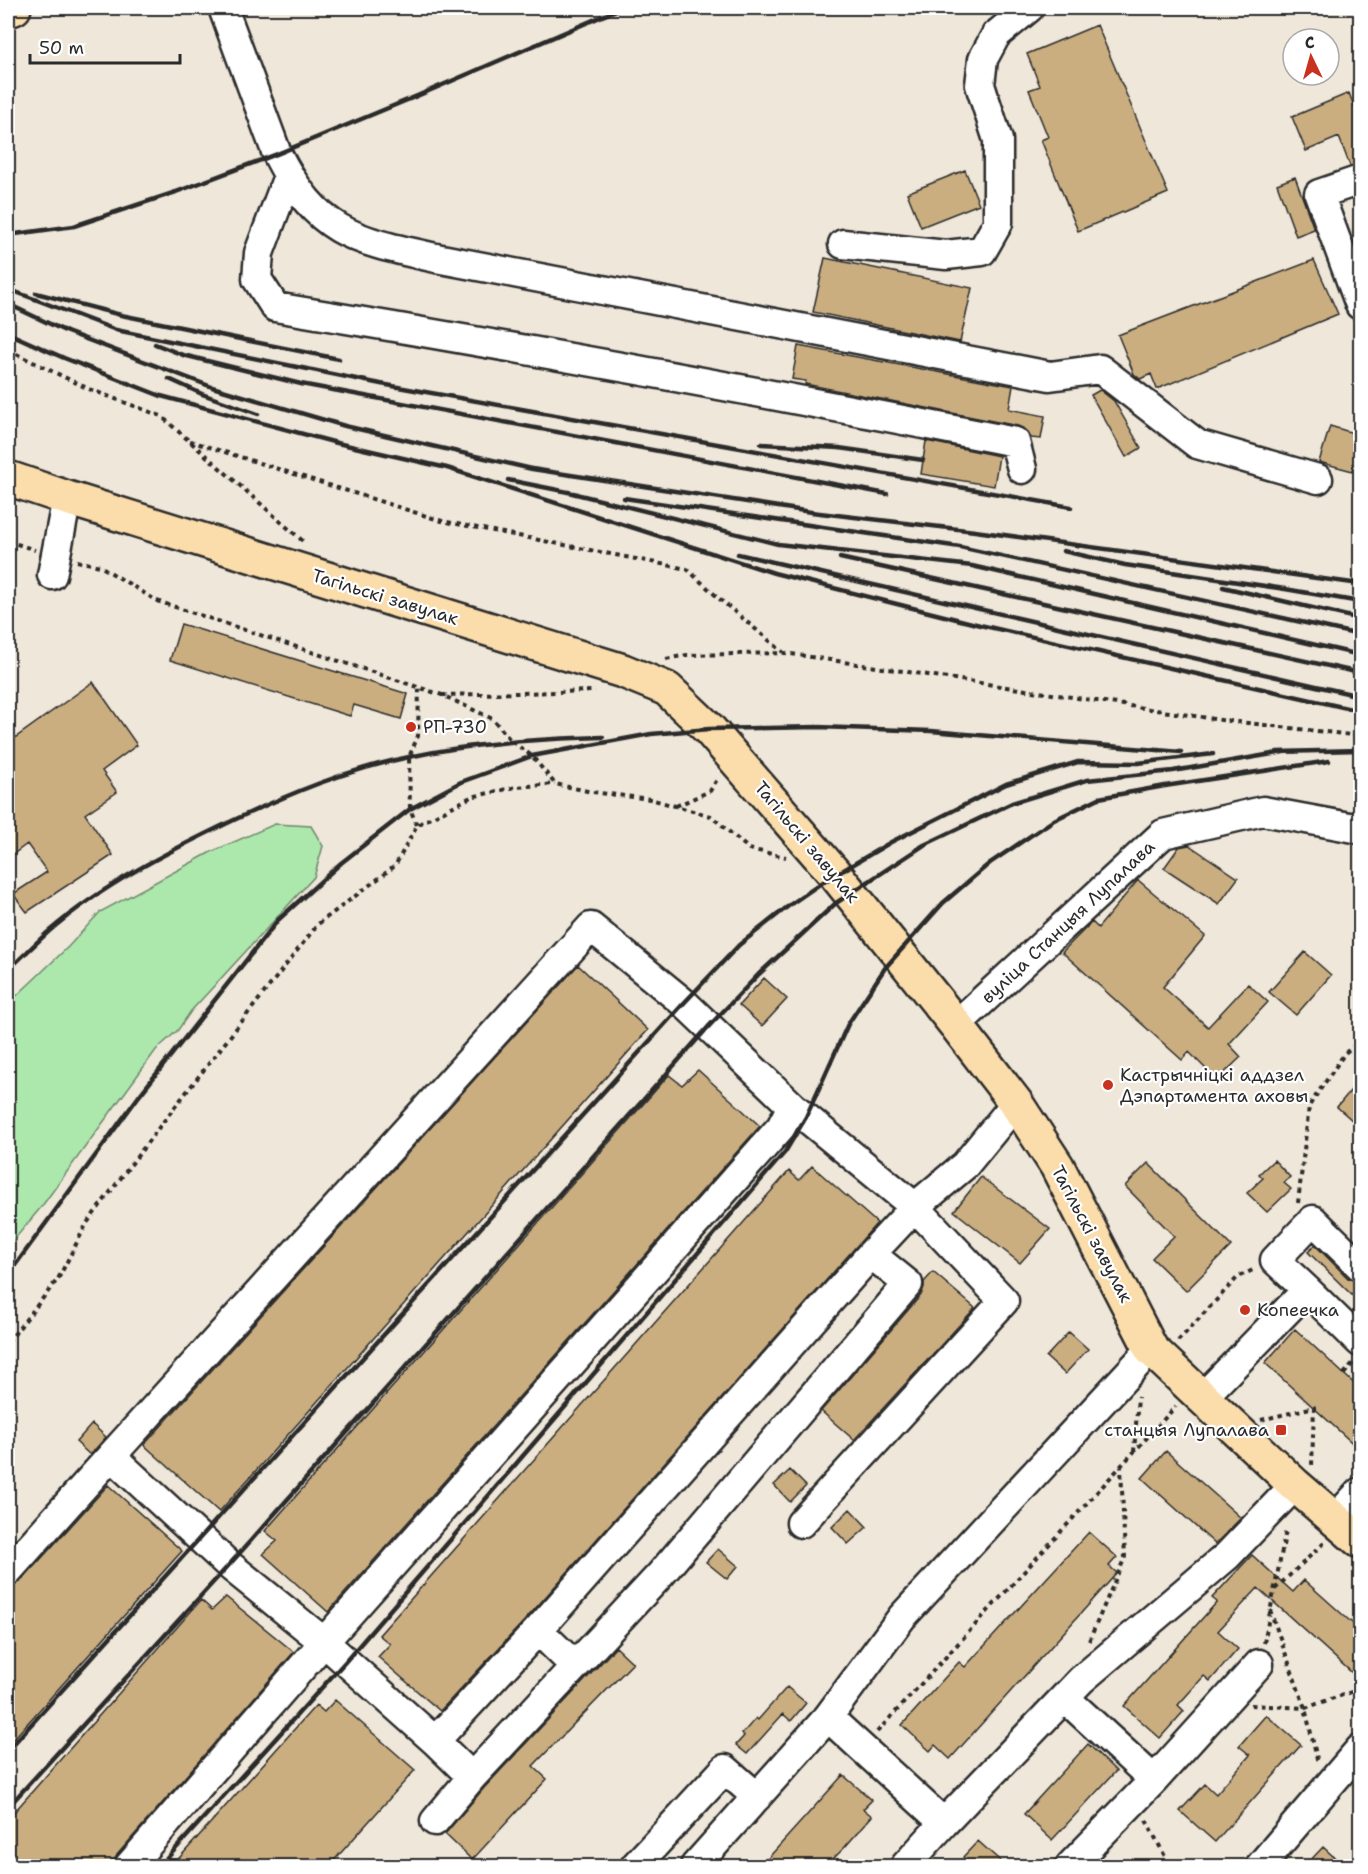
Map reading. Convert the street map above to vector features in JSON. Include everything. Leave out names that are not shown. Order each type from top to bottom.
[{"type":"main road","points":[[8,10],[14,8]]},
{"type":"main road","name":"Тагільскі завулак","points":[[8,478],[623,671],[667,689],[709,729],[825,862],[1016,1103],[1057,1166],[1151,1356],[1304,1479],[1346,1529]]},
{"type":"street","points":[[223,8],[277,154],[288,176],[320,217],[360,239],[436,258],[1050,376],[1100,369],[1197,444],[1318,479]]},
{"type":"street","points":[[843,244],[946,255],[982,251],[998,224],[998,140],[980,85],[983,59],[996,35],[1029,8]]},
{"type":"street","points":[[288,176],[259,253],[257,279],[275,307],[756,391],[1015,442],[1022,469]]},
{"type":"street","points":[[1360,180],[1320,194],[1360,305]]},
{"type":"street","points":[[54,566],[68,498]]},
{"type":"street","name":"вуліца Станцыя Лупалава","points":[[956,1025],[1163,834],[1263,811],[1360,828]]},
{"type":"street","points":[[8,1571],[591,927],[710,1025],[792,1106],[915,1207],[1004,1301],[801,1523]]},
{"type":"street","points":[[435,1741],[538,1630],[872,1254],[915,1207],[965,1165],[1016,1103]]},
{"type":"street","points":[[129,1866],[324,1642],[781,1127],[792,1106]]},
{"type":"street","points":[[1360,1266],[1313,1220],[1275,1260],[1360,1342]]},
{"type":"street","points":[[435,1821],[472,1777],[661,1574],[908,1284],[872,1254]]},
{"type":"street","points":[[1198,1393],[1306,1290]]},
{"type":"street","points":[[695,1866],[828,1717],[902,1617],[1151,1356]]},
{"type":"street","points":[[111,1456],[229,1565],[324,1642],[472,1777]]},
{"type":"street","points":[[917,1862],[944,1823],[1081,1680],[1227,1556],[1304,1479]]},
{"type":"street","points":[[1346,1529],[1360,1492]]},
{"type":"street","points":[[538,1630],[575,1666]]},
{"type":"street","points":[[1070,1866],[1145,1790],[1259,1664]]},
{"type":"street","points":[[1065,1698],[1145,1790]]},
{"type":"street","points":[[828,1717],[944,1823]]},
{"type":"street","points":[[1260,1866],[1360,1749]]},
{"type":"street","points":[[635,1866],[725,1769],[757,1797]]},
{"type":"path","points":[[8,350],[89,389],[161,416],[313,551]]},
{"type":"path","points":[[190,441],[442,521],[687,569],[784,653]]},
{"type":"path","points":[[8,541],[54,566],[100,567],[157,601],[442,695],[493,719],[511,741],[532,756],[555,784]]},
{"type":"path","points":[[665,660],[687,655],[784,653],[1221,720],[1360,736]]},
{"type":"path","points":[[442,695],[601,690],[623,671]]},
{"type":"path","points":[[417,825],[410,808],[409,757],[418,736],[419,687]]},
{"type":"path","points":[[676,806],[710,791],[731,754]]},
{"type":"path","points":[[8,1342],[58,1279],[87,1223],[318,924],[394,866],[417,825],[471,797],[516,787],[555,784],[592,792],[650,799],[711,816],[749,849],[764,854],[825,862]]},
{"type":"path","points":[[1294,1239],[1309,1106],[1345,1053],[1360,1041]]},
{"type":"path","points":[[1134,1452],[1151,1356],[1238,1277],[1275,1260]]},
{"type":"path","points":[[862,1748],[1134,1452],[1198,1393]]},
{"type":"path","points":[[1258,1420],[1314,1407],[1304,1479],[1274,1589],[1259,1664]]},
{"type":"path","points":[[1088,1643],[1125,1557],[1121,1467]]},
{"type":"path","points":[[1274,1589],[1346,1529]]},
{"type":"path","points":[[1270,1610],[1305,1708],[1324,1791]]},
{"type":"path","points":[[1224,1704],[1305,1708],[1360,1689]]},
{"type":"path","points":[[1145,1790],[1170,1866]]},
{"type":"green space","points":[[275,824],[311,826],[323,846],[314,877],[191,1011],[178,1030],[156,1050],[42,1206],[8,1247],[8,1004],[68,947],[100,912],[211,852]]},
{"type":"building","points":[[1097,25],[1168,193],[1078,231],[1041,140],[1048,137],[1029,90],[1040,86],[1027,54]]},
{"type":"building","points":[[1349,93],[1360,121],[1360,164],[1350,166],[1339,137],[1306,151],[1292,117]]},
{"type":"building","points":[[965,170],[979,204],[921,227],[907,193]]},
{"type":"building","points":[[1295,177],[1314,229],[1296,236],[1277,184]]},
{"type":"building","points":[[825,258],[972,288],[960,342],[813,312]]},
{"type":"building","points":[[1314,260],[1338,314],[1157,389],[1151,374],[1140,379],[1134,374],[1118,335]]},
{"type":"building","points":[[798,346],[1013,386],[1009,409],[1045,416],[1041,439],[1031,438],[1026,430],[1018,426],[805,384],[806,381],[792,379]]},
{"type":"building","points":[[1100,390],[1114,401],[1141,448],[1126,457],[1091,395]]},
{"type":"building","points":[[1330,426],[1360,435],[1360,473],[1319,462]]},
{"type":"building","points":[[926,441],[999,456],[994,486],[921,474]]},
{"type":"building","points":[[181,624],[408,694],[401,719],[354,705],[350,716],[170,660]]},
{"type":"building","points":[[93,682],[137,745],[102,771],[117,792],[85,814],[113,855],[27,912],[13,894],[47,872],[27,844],[8,858],[8,743]]},
{"type":"building","points":[[1189,845],[1238,878],[1219,904],[1164,868],[1179,847]]},
{"type":"building","points":[[1138,880],[1205,936],[1163,987],[1208,1027],[1248,984],[1268,1002],[1229,1044],[1241,1057],[1217,1080],[1189,1052],[1182,1060],[1062,952],[1092,922],[1098,928]]},
{"type":"building","points":[[1305,952],[1331,975],[1296,1015],[1269,992]]},
{"type":"building","points":[[578,965],[648,1030],[219,1512],[144,1445]]},
{"type":"building","points":[[764,978],[787,999],[762,1026],[739,1005]]},
{"type":"building","points":[[698,1070],[760,1126],[328,1612],[263,1554],[277,1541],[265,1531],[669,1075],[682,1085]]},
{"type":"building","points":[[1360,1079],[1360,1127],[1337,1107]]},
{"type":"building","points":[[1274,1160],[1290,1177],[1284,1183],[1291,1189],[1267,1212],[1247,1193],[1263,1178],[1259,1174]]},
{"type":"building","points":[[1148,1163],[1231,1246],[1186,1291],[1152,1258],[1174,1236],[1125,1186]]},
{"type":"building","points":[[812,1166],[877,1223],[526,1619],[440,1711],[378,1657],[390,1644],[379,1635],[789,1171],[799,1180]]},
{"type":"building","points":[[981,1177],[1050,1229],[1020,1263],[954,1211]]},
{"type":"building","points":[[1315,1245],[1348,1278],[1360,1282],[1360,1303],[1308,1252]]},
{"type":"building","points":[[933,1272],[975,1308],[854,1440],[821,1411],[921,1295],[924,1282]]},
{"type":"building","points":[[1295,1329],[1360,1389],[1360,1450],[1265,1363]]},
{"type":"building","points":[[1069,1332],[1088,1349],[1065,1374],[1046,1357]]},
{"type":"building","points":[[92,1424],[106,1437],[90,1455],[76,1442]]},
{"type":"building","points":[[1166,1451],[1241,1518],[1215,1544],[1142,1478]]},
{"type":"building","points":[[790,1470],[806,1486],[790,1502],[774,1485]]},
{"type":"building","points":[[108,1485],[182,1551],[8,1745],[8,1587],[20,1582]]},
{"type":"building","points":[[850,1509],[867,1527],[848,1544],[832,1527]]},
{"type":"building","points":[[1089,1532],[1117,1557],[1109,1566],[1117,1573],[950,1759],[935,1745],[930,1751],[902,1725],[959,1662],[965,1667]]},
{"type":"building","points":[[718,1549],[738,1566],[727,1579],[706,1562]]},
{"type":"building","points":[[1252,1555],[1293,1592],[1304,1580],[1360,1630],[1360,1680],[1258,1588],[1218,1631],[1238,1649],[1210,1681],[1204,1676],[1178,1705],[1184,1711],[1160,1738],[1124,1706],[1217,1602],[1212,1598]]},
{"type":"building","points":[[226,1597],[294,1652],[117,1855],[113,1866],[8,1866],[8,1819],[201,1600],[212,1610]]},
{"type":"building","points":[[616,1647],[633,1663],[533,1766],[547,1779],[472,1860],[445,1834],[484,1788]]},
{"type":"building","points":[[787,1687],[806,1703],[791,1721],[783,1714],[747,1754],[736,1745],[744,1736],[742,1734],[756,1718],[758,1720]]},
{"type":"building","points":[[335,1700],[415,1770],[329,1866],[172,1866],[316,1705],[324,1712]]},
{"type":"building","points":[[1266,1715],[1301,1745],[1215,1842],[1180,1811],[1205,1784],[1216,1794],[1250,1755],[1239,1746]]},
{"type":"building","points":[[1088,1744],[1116,1771],[1052,1840],[1024,1814]]},
{"type":"building","points":[[843,1775],[872,1800],[863,1809],[872,1816],[845,1847],[826,1866],[761,1866]]},
{"type":"building","points":[[978,1841],[1006,1866],[973,1866],[963,1857]]},
{"type":"building","points":[[1323,1847],[1344,1866],[1305,1866]]},
{"type":"railway","points":[[8,235],[74,226],[176,192],[277,154],[621,8]]},
{"type":"railway","points":[[8,289],[116,330],[381,384],[1071,507]]},
{"type":"railway","points":[[36,293],[121,315],[339,359]]},
{"type":"railway","points":[[8,304],[67,332],[212,387],[345,426],[532,469],[811,512],[975,531],[1360,584]]},
{"type":"railway","points":[[8,333],[161,396],[337,443],[447,468],[774,573],[980,625],[1360,711]]},
{"type":"railway","points":[[155,344],[183,355],[301,384],[887,494]]},
{"type":"railway","points":[[169,379],[202,394],[258,414]]},
{"type":"railway","points":[[761,444],[839,448],[923,460]]},
{"type":"railway","points":[[508,480],[578,494]]},
{"type":"railway","points":[[572,493],[778,544],[972,566],[1360,655]]},
{"type":"railway","points":[[624,498],[960,547],[1360,635]]},
{"type":"railway","points":[[1063,551],[1125,565],[1360,602]]},
{"type":"railway","points":[[738,554],[1360,696]]},
{"type":"railway","points":[[840,558],[1360,673]]},
{"type":"railway","points":[[1223,587],[1360,619]]},
{"type":"railway","points":[[8,1275],[139,1096],[278,920],[341,863],[410,809],[461,782],[532,756],[651,734],[709,729],[818,727],[931,731],[1181,752]]},
{"type":"railway","points":[[8,970],[47,933],[113,884],[185,844],[298,792],[386,762],[433,752],[505,743],[603,737]]},
{"type":"railway","points":[[1277,752],[1360,750]]},
{"type":"railway","points":[[8,1807],[229,1565],[710,1025],[759,974],[836,903],[924,845],[1012,803],[1087,780],[1173,771],[1284,752]]},
{"type":"railway","points":[[8,1750],[739,945],[820,884],[891,842],[1006,784],[1078,762],[1138,763],[1213,754]]},
{"type":"railway","points":[[160,1866],[345,1662],[785,1152],[806,1117],[848,1024],[885,968],[943,903],[990,863],[1054,820],[1099,798],[1329,761]]},
{"type":"place","name":"РП-730","points":[[411,727]]},
{"type":"place","name":"Кастрычніцкі аддзел Дэпартамента аховы","points":[[1108,1085]]},
{"type":"place","name":"Копеечка","points":[[1245,1310]]},
{"type":"place","name":"станцыя Лупалава","points":[[1281,1430]]}]
